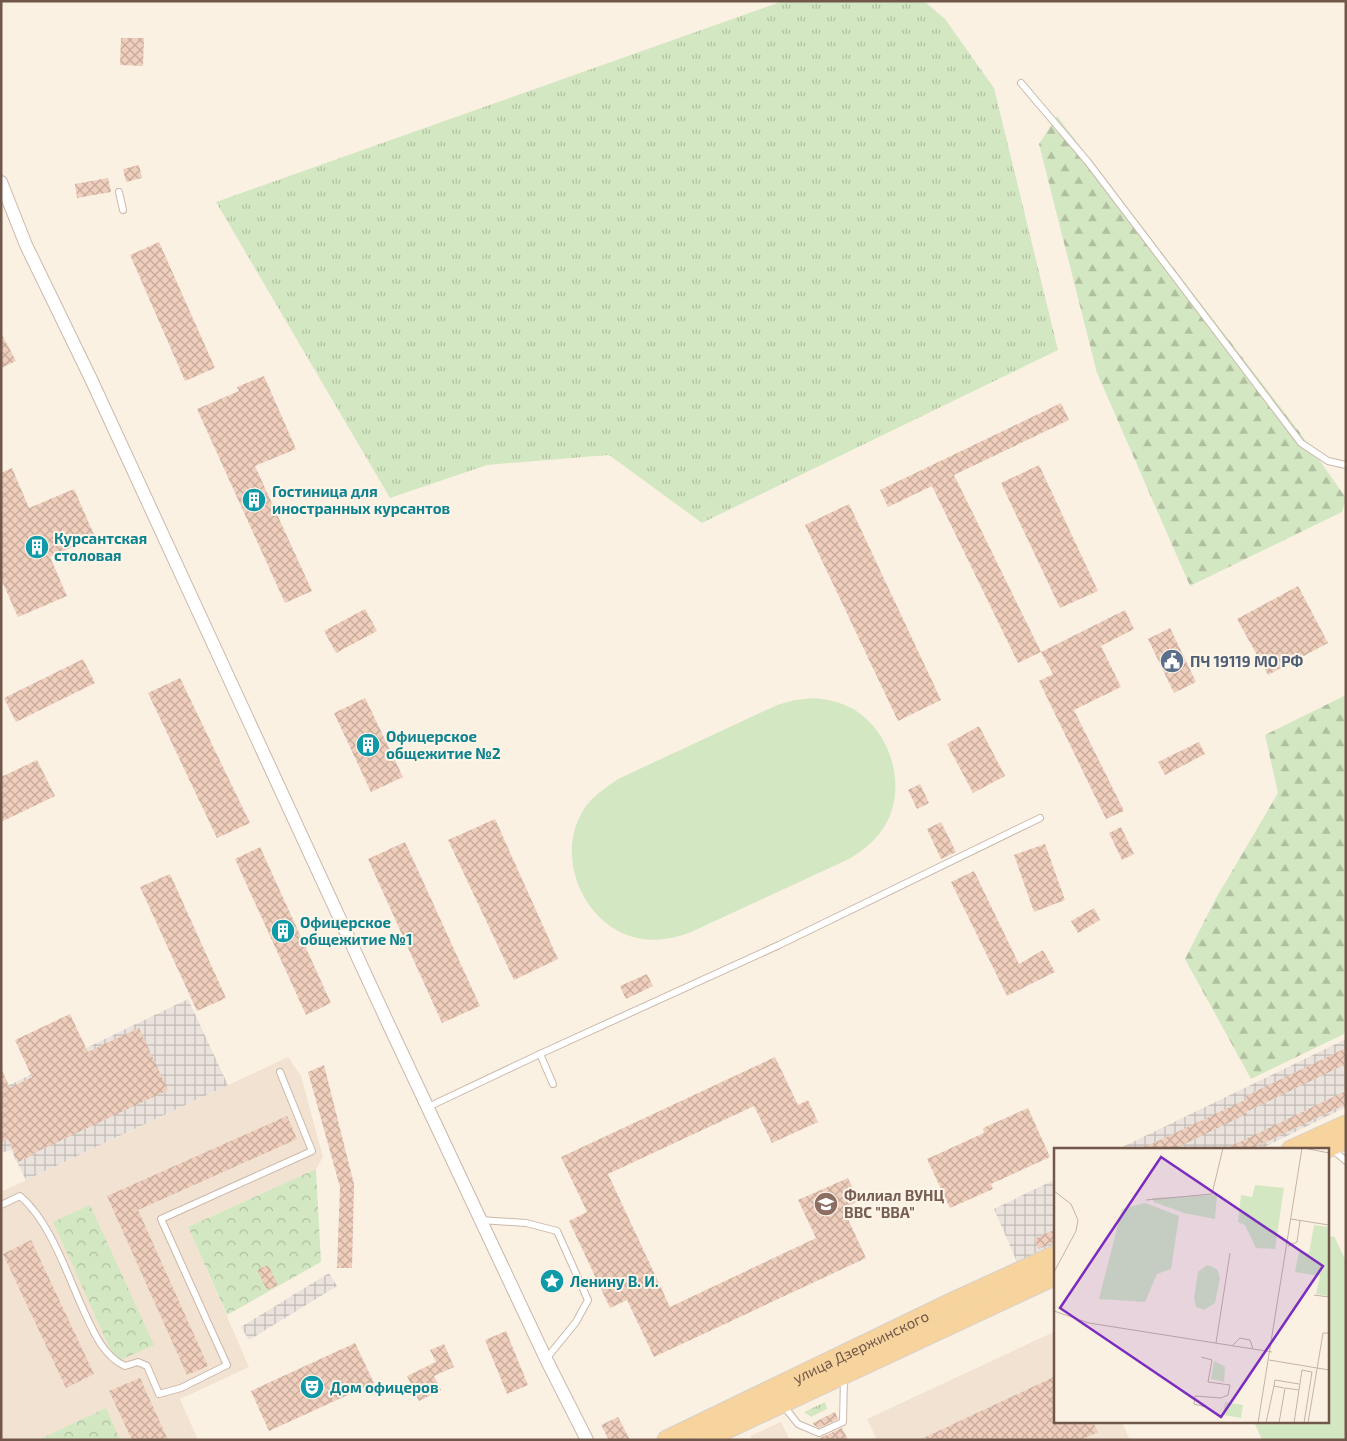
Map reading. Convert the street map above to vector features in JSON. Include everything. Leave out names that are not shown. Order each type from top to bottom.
[{"type":"main road","points":[[1295,1148],[1346,1125]]},
{"type":"main road","name":"улица Дзержинского","points":[[667,1440],[950,1303],[1054,1256]]},
{"type":"main road","name":"улица Дзержинского","points":[[703,1440],[1054,1276]]},
{"type":"street","points":[[1,182],[26,245],[91,379],[480,1220],[586,1440]]},
{"type":"lane","points":[[1021,83],[1088,162],[1300,442],[1328,461],[1346,465]]},
{"type":"lane","points":[[120,192],[123,210]]},
{"type":"lane","points":[[428,1107],[779,945],[1040,818]]},
{"type":"lane","points":[[540,1054],[553,1084]]},
{"type":"lane","points":[[1,1205],[20,1196],[36,1212],[46,1228],[90,1324],[105,1350],[116,1362],[125,1366],[138,1362],[147,1366],[159,1394],[181,1388],[227,1365],[161,1219],[312,1151],[280,1072]]},
{"type":"lane","points":[[1333,1145],[1346,1161]]},
{"type":"lane","points":[[480,1220],[526,1223],[557,1231],[588,1300],[576,1322],[546,1359]]},
{"type":"lane","points":[[950,1303],[959,1320]]},
{"type":"lane","points":[[782,1403],[798,1424],[819,1433],[842,1422],[844,1374]]},
{"type":"shaded area","points":[[188,999],[228,1085],[26,1180],[11,1150],[1,1153],[1,1089]]},
{"type":"shaded area","points":[[1346,1039],[1346,1107],[1262,1148],[1120,1148]]},
{"type":"shaded area","points":[[288,1057],[301,1076],[323,1157],[316,1169],[188,1227],[249,1367],[180,1399],[198,1440],[1,1440],[1,1192]]},
{"type":"shaded area","points":[[1054,1180],[1054,1245],[1017,1262],[994,1209]]},
{"type":"shaded area","points":[[329,1273],[337,1286],[249,1340],[241,1327]]},
{"type":"shaded area","points":[[1054,1332],[1054,1424],[1123,1424],[1130,1440],[877,1440],[867,1419]]},
{"type":"shaded area","points":[[781,1422],[790,1440],[752,1440],[750,1436]]},
{"type":"green space","points":[[783,1],[924,1],[945,19],[994,88],[1058,350],[702,523],[609,455],[487,465],[390,498],[216,202]]},
{"type":"green space","points":[[1057,116],[1298,430],[1346,498],[1342,512],[1190,586],[1097,373],[1039,144]]},
{"type":"green space","points":[[1346,695],[1346,1033],[1251,1079],[1185,959],[1215,900],[1278,793],[1265,735]]},
{"type":"green space","points":[[813,698],[847,706],[874,726],[883,740],[894,772],[895,790],[893,806],[887,822],[875,839],[849,859],[683,935],[657,940],[637,938],[617,930],[600,917],[586,900],[577,881],[572,860],[573,839],[579,818],[591,800],[618,779],[777,705]]},
{"type":"green space","points":[[316,1169],[321,1262],[227,1315],[188,1227]]},
{"type":"green space","points":[[90,1205],[154,1345],[116,1362],[53,1222]]},
{"type":"green space","points":[[1334,1236],[1346,1261],[1346,1440],[1262,1440],[1255,1424],[1330,1424],[1330,1237]]},
{"type":"green space","points":[[825,1402],[827,1409],[811,1417],[804,1412]]},
{"type":"green space","points":[[106,1408],[120,1440],[38,1440]]},
{"type":"building","points":[[121,38],[144,38],[143,66],[120,65]]},
{"type":"building","points":[[139,165],[142,178],[126,182],[123,169]]},
{"type":"building","points":[[108,178],[111,192],[77,198],[75,184]]},
{"type":"building","points":[[159,242],[215,368],[185,381],[130,255]]},
{"type":"building","points":[[1,333],[16,361],[1,368]]},
{"type":"building","name":"Гостиница для иностранных курсантов","points":[[264,376],[296,449],[255,466],[312,591],[285,603],[197,409],[239,391],[237,387]]},
{"type":"building","points":[[1061,403],[1069,420],[954,475],[1041,652],[1018,663],[932,486],[888,507],[880,490]]},
{"type":"building","points":[[1039,465],[1098,591],[1060,608],[1001,483]]},
{"type":"building","name":"Курсантская столовая","points":[[12,468],[29,508],[74,489],[95,537],[50,557],[67,596],[18,617],[1,579],[1,473]]},
{"type":"building","points":[[849,504],[941,700],[898,721],[805,525]]},
{"type":"building","points":[[1298,586],[1328,643],[1268,675],[1237,619]]},
{"type":"building","points":[[365,609],[377,631],[336,653],[324,631]]},
{"type":"building","points":[[1125,610],[1134,629],[1101,646],[1121,687],[1074,710],[1124,811],[1106,819],[1039,681],[1053,674],[1041,652]]},
{"type":"building","name":"ПЧ 19119 МО РФ","points":[[1170,628],[1196,682],[1174,693],[1148,639]]},
{"type":"building","points":[[83,659],[95,683],[16,722],[4,698]]},
{"type":"building","points":[[180,678],[250,823],[217,838],[148,693]]},
{"type":"building","name":"Офицерское общежитие №2","points":[[365,698],[403,777],[371,792],[334,713]]},
{"type":"building","points":[[979,726],[1005,776],[973,793],[947,744]]},
{"type":"building","points":[[1199,742],[1205,754],[1165,775],[1158,762]]},
{"type":"building","points":[[37,760],[55,796],[1,822],[1,777]]},
{"type":"building","points":[[920,784],[929,803],[917,809],[908,790]]},
{"type":"building","points":[[495,819],[558,959],[514,980],[448,840]]},
{"type":"building","points":[[941,822],[956,852],[941,859],[927,829]]},
{"type":"building","points":[[1121,827],[1134,854],[1122,860],[1109,833]]},
{"type":"building","points":[[405,842],[480,1006],[442,1023],[368,859]]},
{"type":"building","points":[[1045,844],[1065,900],[1034,912],[1014,855]]},
{"type":"building","name":"Офицерское общежитие №1","points":[[260,847],[331,1003],[306,1015],[235,859]]},
{"type":"building","points":[[974,871],[1019,964],[1043,950],[1055,972],[1007,996],[951,882]]},
{"type":"building","points":[[170,874],[226,998],[197,1011],[140,887]]},
{"type":"building","points":[[1094,908],[1100,920],[1078,933],[1071,921]]},
{"type":"building","points":[[647,974],[653,986],[626,999],[620,986]]},
{"type":"building","points":[[70,1014],[88,1052],[139,1028],[168,1090],[18,1162],[8,1139],[1,1143],[1,1068],[10,1088],[32,1077],[15,1040]]},
{"type":"building","points":[[1346,1048],[1346,1064],[1246,1112],[1247,1114],[1176,1148],[1143,1148],[1247,1099],[1246,1096]]},
{"type":"building","name":"Филиал ВУНЦ ВВС \"ВВА\"","points":[[775,1057],[798,1105],[808,1100],[818,1122],[772,1143],[754,1106],[608,1174],[670,1307],[816,1238],[798,1200],[848,1178],[859,1201],[843,1208],[866,1258],[654,1357],[627,1300],[610,1308],[569,1221],[587,1212],[561,1157]]},
{"type":"building","points":[[324,1065],[354,1184],[352,1268],[337,1268],[340,1187],[308,1072]]},
{"type":"building","points":[[1346,1091],[1346,1104],[1253,1148],[1227,1148]]},
{"type":"building","points":[[1028,1108],[1050,1157],[991,1184],[993,1189],[950,1208],[927,1159],[984,1133],[983,1128]]},
{"type":"building","points":[[287,1116],[297,1139],[138,1210],[208,1366],[187,1375],[107,1196]]},
{"type":"building","points":[[1054,1230],[1054,1242],[1039,1249],[1034,1239]]},
{"type":"building","points":[[31,1240],[94,1374],[66,1388],[3,1254]]},
{"type":"building","points":[[268,1265],[278,1285],[267,1290],[257,1270]]},
{"type":"building","points":[[506,1331],[528,1385],[507,1394],[485,1340]]},
{"type":"building","name":"Дом офицеров","points":[[355,1343],[374,1383],[269,1431],[251,1391]]},
{"type":"building","points":[[444,1344],[454,1367],[434,1376],[441,1390],[419,1401],[407,1376],[436,1362],[430,1350]]},
{"type":"building","points":[[1054,1377],[1054,1424],[1094,1424],[1098,1432],[1081,1440],[919,1440]]},
{"type":"building","points":[[140,1378],[168,1440],[132,1440],[109,1391]]},
{"type":"building","points":[[835,1412],[838,1419],[819,1428],[814,1425],[813,1423]]},
{"type":"building","points":[[618,1417],[630,1440],[609,1440],[601,1425]]},
{"type":"building","points":[[842,1428],[848,1440],[821,1440],[820,1438]]},
{"type":"place","name":"Гостиница для иностранных курсантов","points":[[254,500]]},
{"type":"place","name":"Курсантская столовая","points":[[37,547]]},
{"type":"place","name":"ПЧ 19119 МО РФ","points":[[1172,661]]},
{"type":"place","name":"Офицерское общежитие №2","points":[[368,745]]},
{"type":"place","name":"Офицерское общежитие №1","points":[[283,931]]},
{"type":"place","name":"Филиал ВУНЦ ВВС \"ВВА\"","points":[[826,1204]]},
{"type":"place","name":"Ленину В. И.","points":[[552,1281]]},
{"type":"place","name":"Дом офицеров","points":[[312,1387]]}]
